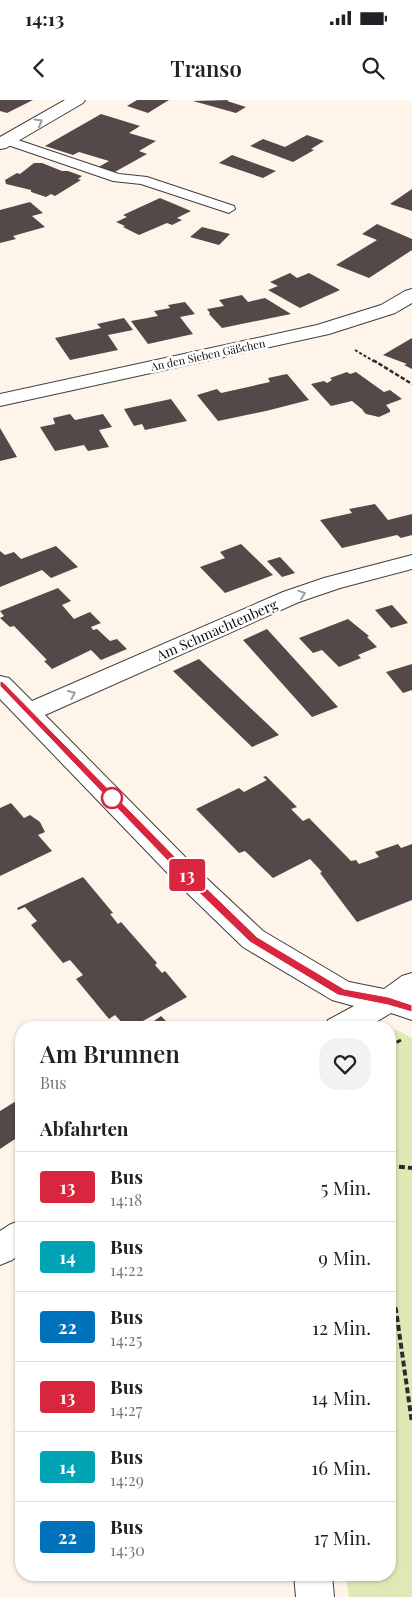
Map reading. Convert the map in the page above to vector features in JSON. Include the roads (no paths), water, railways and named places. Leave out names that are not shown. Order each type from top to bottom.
[{"type":"street","points":[[3,142],[77,100]]},
{"type":"street","name":"An den Sieben Gäßchen","points":[[0,400],[322,330],[388,309],[412,295]]},
{"type":"street","name":"Am Schmachtenberg","points":[[28,713],[291,597],[332,583],[412,562]]},
{"type":"street","points":[[0,684],[191,880],[254,939],[342,992],[400,1004]]},
{"type":"street","points":[[357,1021],[400,1004],[412,984]]},
{"type":"street","points":[[0,1250],[15,1239]]},
{"type":"street","points":[[314,1581],[315,1597]]},
{"type":"lane","points":[[3,142],[117,178],[143,180],[228,208]]}]
